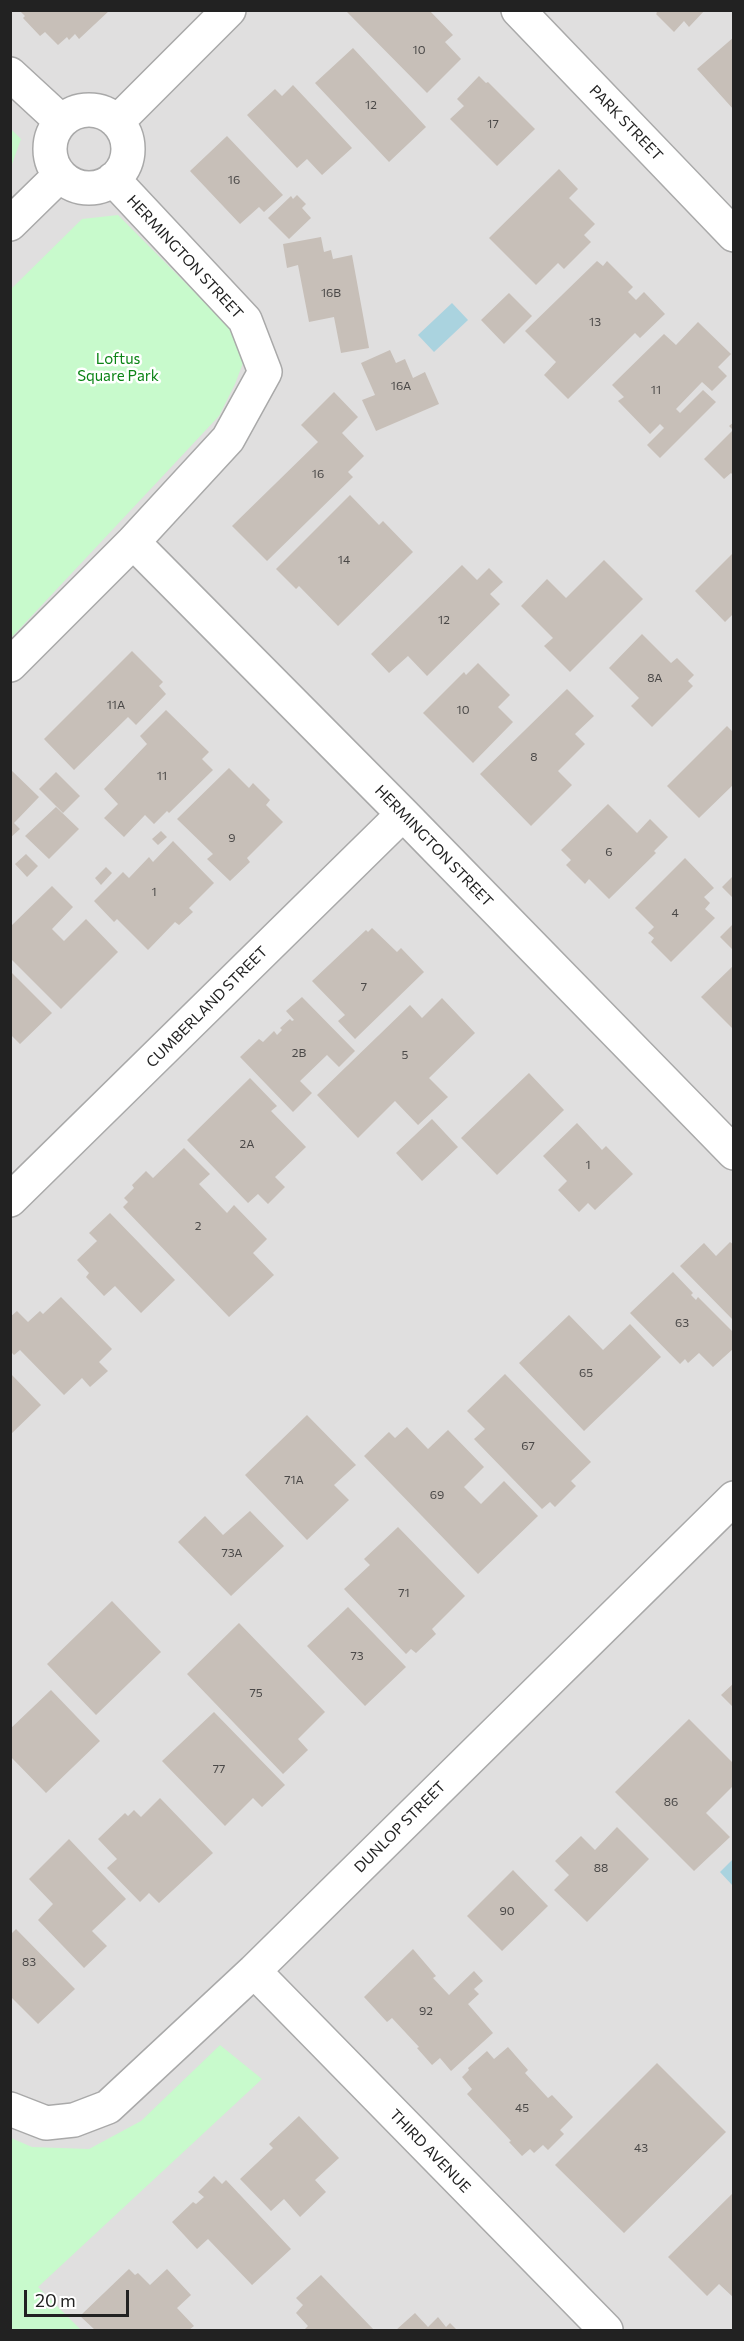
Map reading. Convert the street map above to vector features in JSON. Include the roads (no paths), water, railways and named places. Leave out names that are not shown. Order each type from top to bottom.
[{"type":"street","points":[[117,122],[229,10]]},
{"type":"street","name":"PARK STREET","points":[[518,10],[734,235]]},
{"type":"street","points":[[10,74],[61,122]]},
{"type":"street","points":[[83,110],[95,110],[107,114],[117,122],[127,141],[127,152],[125,162],[113,179],[103,185],[91,187],[80,186],[60,175],[53,165],[50,142],[61,122],[71,114],[83,110]]},
{"type":"street","points":[[10,224],[60,175]]},
{"type":"street","name":"HERMINGTON STREET","points":[[10,665],[133,542],[228,439],[265,372],[245,320],[113,179]]},
{"type":"street","name":"HERMINGTON STREET","points":[[133,542],[734,1153]]},
{"type":"street","name":"CUMBERLAND STREET","points":[[10,1200],[403,814]]},
{"type":"street","name":"DUNLOP STREET","points":[[10,2109],[46,2123],[74,2120],[108,2107],[254,1971],[734,1498]]},
{"type":"street","name":"THIRD AVENUE","points":[[254,1971],[606,2331]]},
{"type":"water","points":[[452,303],[468,320],[434,352],[418,335]]},
{"type":"water","points":[[733,1859],[733,1886],[720,1872]]},
{"type":"park label","name":"Loftus Square Park","points":[[118,368]]}]
